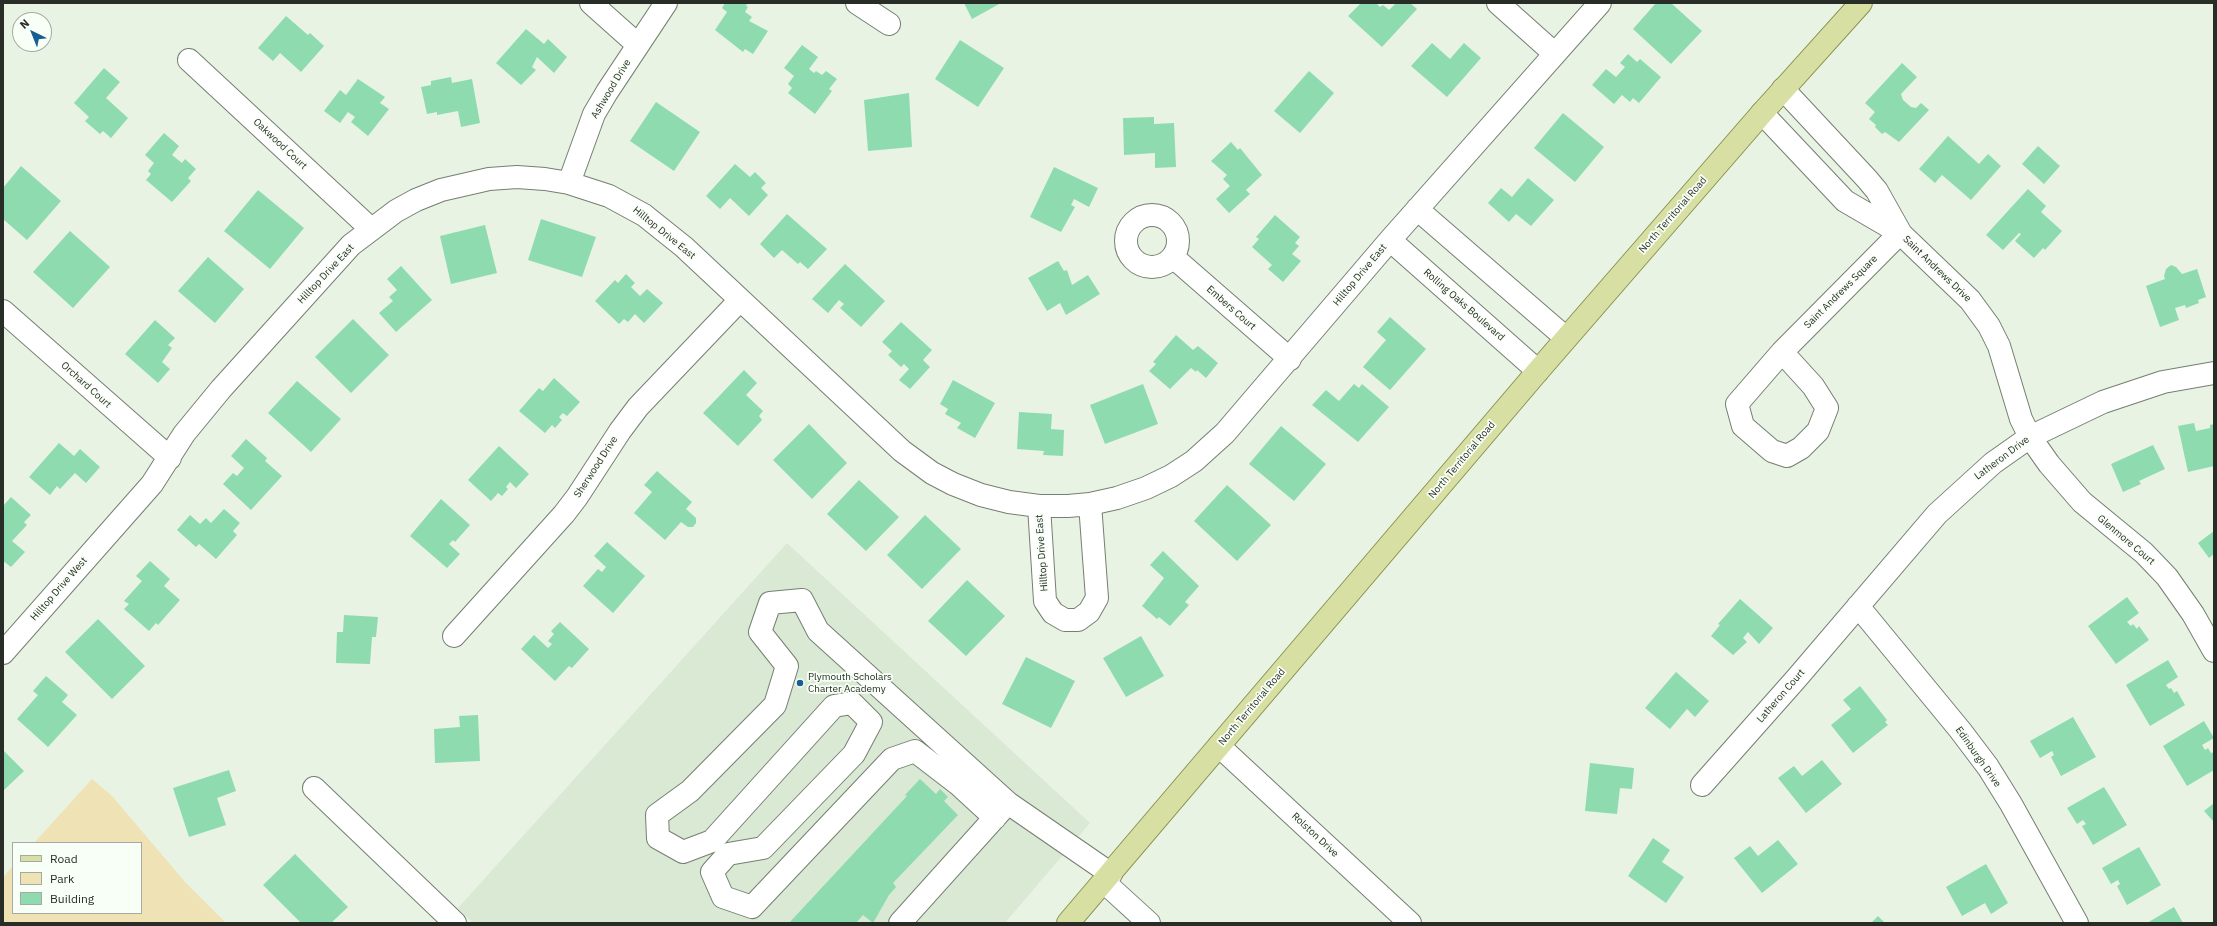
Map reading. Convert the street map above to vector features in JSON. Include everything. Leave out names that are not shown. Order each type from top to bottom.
[{"type":"main road","name":"North Territorial Road","points":[[1068,923],[1566,338],[1783,89],[1861,3]]},
{"type":"street","points":[[591,3],[638,45]]},
{"type":"street","name":"Ashwood Drive","points":[[569,183],[594,114],[666,3]]},
{"type":"street","points":[[857,3],[889,24]]},
{"type":"street","points":[[1498,3],[1555,54]]},
{"type":"street","name":"Hilltop Drive East","points":[[115,526],[152,484],[184,434],[222,389],[334,262],[371,229],[416,200],[441,190],[468,182],[517,177],[545,178],[569,183],[609,196],[644,215],[684,247],[902,451],[932,473],[981,495],[1009,502],[1039,506],[1090,504],[1117,498],[1146,488],[1171,476],[1194,461],[1225,433],[1417,209],[1600,3]]},
{"type":"street","name":"Oakwood Court","points":[[189,60],[371,229]]},
{"type":"street","name":"Saint Andrews Drive","points":[[1783,89],[1867,178],[1877,191],[1900,233]]},
{"type":"street","name":"Saint Andrews Drive","points":[[1762,113],[1845,201],[1900,233],[1970,300],[1989,326],[2005,362],[2020,418],[2030,436]]},
{"type":"street","points":[[1417,209],[1566,338]]},
{"type":"street","name":"Saint Andrews Square","points":[[1782,352],[1813,386],[1827,408],[1818,431],[1801,448],[1787,456],[1772,451],[1743,426],[1737,404],[1782,352],[1900,233]]},
{"type":"street","name":"Rolling Oaks Boulevard","points":[[1390,240],[1538,371]]},
{"type":"street","name":"Embers Court","points":[[1173,257],[1290,359]]},
{"type":"street","name":"Sherwood Drive","points":[[454,636],[573,502],[620,431],[638,408],[740,300]]},
{"type":"street","name":"Orchard Court","points":[[3,311],[170,458]]},
{"type":"street","name":"Latheron Drive","points":[[1858,606],[1953,499],[1993,463],[2030,436],[2076,414],[2131,392],[2163,382],[2214,373]]},
{"type":"street","name":"Glenmore Court","points":[[2030,436],[2067,487],[2082,502],[2144,553],[2167,577],[2193,614],[2214,651]]},
{"type":"street","name":"Hilltop Drive East","points":[[1039,506],[1045,601],[1053,613],[1066,620],[1078,620],[1090,612],[1097,598],[1090,504]]},
{"type":"street","name":"Hilltop Drive West","points":[[3,653],[115,526]]},
{"type":"street","points":[[1001,811],[818,631],[802,600],[770,603],[760,632],[787,666],[774,705],[690,792],[657,815],[658,838],[683,852],[712,840],[834,706],[852,704],[871,722],[854,754],[763,848],[728,854],[712,872],[723,897],[752,907],[892,759],[915,751],[958,784],[1107,878],[1149,923]]},
{"type":"street","name":"Latheron Court","points":[[1702,785],[1796,679],[1858,606]]},
{"type":"street","name":"Edinburgh Drive","points":[[1858,606],[1950,718],[1988,767],[2011,804],[2077,923]]},
{"type":"street","name":"Rolston Drive","points":[[1219,746],[1410,923]]},
{"type":"street","points":[[314,788],[455,923]]},
{"type":"street","points":[[900,923],[1001,811]]},
{"type":"shaded area","name":"Plymouth Scholars Charter Academy","points":[[787,543],[1090,823],[1005,923],[473,923],[458,908]]},
{"type":"green space","points":[[92,779],[112,796],[185,882],[226,923],[3,923],[3,877],[12,867],[12,914],[142,914],[142,842],[35,842]]},
{"type":"building","points":[[725,3],[748,3],[746,6],[748,7],[745,12],[752,17],[749,21],[768,31],[753,54],[745,49],[743,52],[715,30],[727,12],[722,8]]},
{"type":"building","points":[[964,3],[1001,3],[972,19]]},
{"type":"building","points":[[1361,3],[1376,3],[1380,7],[1383,5],[1389,10],[1396,3],[1410,3],[1417,9],[1382,47],[1348,16]]},
{"type":"building","points":[[1656,3],[1671,3],[1702,31],[1671,64],[1633,29]]},
{"type":"building","points":[[286,16],[308,35],[310,33],[324,46],[301,72],[280,53],[273,61],[258,48]]},
{"type":"building","points":[[526,29],[544,44],[548,39],[567,57],[554,73],[537,57],[532,67],[536,70],[521,85],[496,63]]},
{"type":"building","points":[[960,40],[1004,68],[978,107],[935,79]]},
{"type":"building","points":[[1432,43],[1450,59],[1464,43],[1481,58],[1447,97],[1411,66]]},
{"type":"building","points":[[802,45],[818,57],[809,69],[814,73],[816,71],[822,75],[826,71],[837,79],[829,89],[832,91],[815,114],[788,93],[792,88],[788,84],[794,76],[784,68]]},
{"type":"building","points":[[1628,54],[1637,62],[1640,59],[1661,77],[1639,103],[1633,98],[1630,102],[1622,95],[1614,104],[1592,85],[1606,69],[1616,77],[1625,67],[1620,63]]},
{"type":"building","points":[[1902,63],[1917,77],[1901,94],[1903,100],[1911,107],[1916,108],[1921,103],[1929,110],[1899,142],[1885,132],[1882,134],[1875,127],[1876,125],[1869,119],[1875,112],[1865,103]]},
{"type":"building","points":[[104,68],[120,82],[106,98],[128,118],[111,138],[103,131],[100,134],[85,121],[89,117],[74,103]]},
{"type":"building","points":[[1309,71],[1334,93],[1300,133],[1274,111]]},
{"type":"building","points":[[451,77],[452,83],[472,79],[480,123],[461,127],[458,111],[437,115],[437,112],[427,114],[421,87],[431,85],[431,81]]},
{"type":"building","points":[[358,79],[385,97],[380,103],[389,109],[368,136],[351,122],[355,117],[348,112],[340,123],[324,111],[340,90],[346,95]]},
{"type":"building","points":[[909,93],[912,147],[868,151],[864,100]]},
{"type":"building","points":[[656,102],[700,132],[674,171],[630,141]]},
{"type":"building","points":[[1563,113],[1604,147],[1575,182],[1534,148]]},
{"type":"building","points":[[1154,117],[1154,124],[1174,123],[1176,167],[1155,168],[1155,153],[1124,155],[1123,118]]},
{"type":"building","points":[[164,133],[179,146],[172,155],[182,163],[185,159],[196,169],[188,178],[191,181],[172,202],[146,180],[151,174],[148,171],[154,163],[145,155]]},
{"type":"building","points":[[1948,136],[1979,164],[1988,154],[2001,166],[1971,200],[1942,175],[1935,183],[1919,169]]},
{"type":"building","points":[[1231,142],[1238,150],[1240,148],[1262,175],[1246,190],[1250,194],[1229,213],[1216,199],[1230,186],[1223,179],[1227,175],[1211,161]]},
{"type":"building","points":[[2038,146],[2060,166],[2044,184],[2022,164]]},
{"type":"building","points":[[735,164],[750,177],[755,172],[766,183],[761,188],[768,195],[749,216],[730,198],[720,209],[706,196]]},
{"type":"building","points":[[21,166],[61,201],[27,240],[3,219],[3,188]]},
{"type":"building","points":[[1054,167],[1098,188],[1089,207],[1074,199],[1071,205],[1075,207],[1061,232],[1030,217]]},
{"type":"building","points":[[1528,178],[1554,200],[1531,226],[1516,214],[1509,222],[1488,203],[1501,188],[1512,197]]},
{"type":"building","points":[[2028,189],[2046,206],[2041,212],[2062,231],[2045,250],[2043,248],[2034,258],[2015,241],[2021,234],[2019,233],[2003,250],[1986,235]]},
{"type":"building","points":[[258,190],[304,228],[270,269],[224,231]]},
{"type":"building","points":[[787,214],[827,249],[808,269],[800,262],[798,264],[782,250],[774,258],[760,244]]},
{"type":"building","points":[[1275,215],[1300,237],[1295,243],[1299,246],[1292,254],[1301,261],[1283,282],[1268,269],[1272,265],[1252,247],[1259,239],[1256,237]]},
{"type":"building","points":[[541,219],[596,237],[582,277],[528,260]]},
{"type":"building","points":[[485,225],[497,273],[451,284],[440,236]]},
{"type":"building","points":[[70,231],[110,267],[73,308],[33,272]]},
{"type":"building","points":[[208,257],[244,289],[215,323],[178,291]]},
{"type":"building","points":[[1058,261],[1064,271],[1067,270],[1072,285],[1088,275],[1100,294],[1066,315],[1060,303],[1047,311],[1028,278]]},
{"type":"building","points":[[845,264],[885,301],[861,327],[840,308],[844,304],[839,300],[828,313],[812,299]]},
{"type":"building","points":[[2171,265],[2176,267],[2182,274],[2197,269],[2206,297],[2198,300],[2199,303],[2186,308],[2185,305],[2175,308],[2179,320],[2160,327],[2146,286],[2165,279],[2164,276],[2166,269]]},
{"type":"building","points":[[401,266],[432,300],[396,332],[379,313],[393,301],[389,297],[397,290],[387,279]]},
{"type":"building","points":[[626,274],[635,283],[631,287],[640,296],[647,289],[663,303],[644,323],[635,314],[628,322],[624,319],[619,324],[595,301],[615,280],[618,283]]},
{"type":"building","points":[[1390,317],[1426,349],[1390,390],[1363,367],[1386,340],[1377,332]]},
{"type":"building","points":[[353,319],[389,355],[351,393],[315,357]]},
{"type":"building","points":[[155,320],[175,338],[168,345],[172,348],[162,362],[170,369],[158,383],[125,354]]},
{"type":"building","points":[[901,322],[932,350],[923,360],[930,367],[910,389],[899,380],[909,369],[904,364],[901,367],[888,355],[892,351],[882,342]]},
{"type":"building","points":[[1176,335],[1193,350],[1198,346],[1218,363],[1206,378],[1197,370],[1196,372],[1191,368],[1170,389],[1149,371],[1156,364],[1153,362]]},
{"type":"building","points":[[744,370],[757,383],[746,395],[763,411],[759,416],[762,420],[738,446],[703,413]]},
{"type":"building","points":[[554,378],[580,402],[567,416],[563,413],[559,417],[562,420],[555,428],[552,425],[545,433],[519,411],[539,388],[543,391]]},
{"type":"building","points":[[953,380],[995,403],[975,438],[957,428],[961,423],[945,414],[948,409],[940,404]]},
{"type":"building","points":[[297,381],[341,419],[311,452],[268,413]]},
{"type":"building","points":[[1143,384],[1158,424],[1105,444],[1090,405]]},
{"type":"building","points":[[1354,384],[1359,388],[1362,384],[1389,407],[1358,442],[1312,405],[1326,390],[1339,401]]},
{"type":"building","points":[[1019,412],[1052,414],[1051,429],[1064,430],[1063,456],[1043,455],[1044,451],[1017,449]]},
{"type":"building","points":[[2194,423],[2196,431],[2210,428],[2210,425],[2214,424],[2214,466],[2188,472],[2178,426]]},
{"type":"building","points":[[809,424],[847,463],[812,499],[773,460]]},
{"type":"building","points":[[1281,426],[1326,464],[1294,501],[1249,464]]},
{"type":"building","points":[[246,439],[267,458],[265,461],[282,476],[251,510],[223,484],[233,473],[237,476],[244,468],[231,456]]},
{"type":"building","points":[[59,443],[74,456],[80,449],[100,467],[86,483],[75,473],[60,489],[57,486],[50,495],[29,477]]},
{"type":"building","points":[[2153,445],[2165,469],[2139,481],[2141,484],[2123,492],[2111,464]]},
{"type":"building","points":[[499,446],[529,474],[516,488],[510,482],[506,487],[508,489],[502,496],[498,493],[491,501],[468,480]]},
{"type":"building","points":[[657,471],[692,502],[686,509],[696,518],[696,523],[693,527],[688,527],[681,522],[665,540],[634,513],[652,492],[644,485]]},
{"type":"building","points":[[859,480],[899,517],[866,551],[827,514]]},
{"type":"building","points":[[1227,485],[1271,525],[1237,561],[1194,521]]},
{"type":"building","points":[[11,497],[31,515],[24,522],[27,525],[12,541],[25,552],[11,567],[3,561],[3,506]]},
{"type":"building","points":[[441,499],[470,525],[455,542],[453,540],[449,544],[460,554],[447,568],[410,536]]},
{"type":"building","points":[[224,509],[240,523],[233,531],[237,535],[216,559],[199,544],[196,547],[177,530],[190,515],[200,524],[206,518],[211,523]]},
{"type":"building","points":[[925,515],[961,549],[922,589],[887,555]]},
{"type":"building","points":[[2214,531],[2214,554],[2209,558],[2198,543]]},
{"type":"building","points":[[607,542],[645,576],[613,613],[583,586],[598,569],[602,572],[606,567],[594,556]]},
{"type":"building","points":[[1163,551],[1199,586],[1185,602],[1189,605],[1170,626],[1159,617],[1157,619],[1142,606],[1164,578],[1150,565]]},
{"type":"building","points":[[150,561],[170,579],[164,586],[180,600],[158,625],[156,623],[149,631],[124,609],[129,604],[124,601],[142,581],[136,576]]},
{"type":"building","points":[[967,580],[1005,616],[966,656],[928,621]]},
{"type":"building","points":[[2127,597],[2139,613],[2127,622],[2131,626],[2133,624],[2137,629],[2139,626],[2149,640],[2116,664],[2088,626]]},
{"type":"building","points":[[1740,599],[1773,628],[1759,644],[1748,632],[1743,638],[1747,642],[1733,655],[1711,636],[1720,625],[1718,624]]},
{"type":"building","points":[[344,615],[378,617],[376,637],[372,637],[370,664],[336,663],[337,632],[343,632]]},
{"type":"building","points":[[98,619],[145,666],[112,699],[65,652]]},
{"type":"building","points":[[560,622],[589,649],[572,668],[569,666],[555,681],[521,649],[534,635],[548,648],[552,644],[548,641],[554,634],[551,631]]},
{"type":"building","points":[[1141,636],[1164,676],[1126,697],[1103,658]]},
{"type":"building","points":[[1026,657],[1075,681],[1051,728],[1002,704]]},
{"type":"building","points":[[2168,660],[2178,677],[2166,685],[2169,689],[2171,688],[2174,693],[2177,691],[2185,705],[2150,726],[2126,685]]},
{"type":"building","points":[[1676,672],[1709,701],[1695,717],[1687,709],[1670,729],[1645,708]]},
{"type":"building","points":[[46,676],[68,695],[62,702],[77,715],[48,747],[17,719],[38,695],[33,691]]},
{"type":"building","points":[[1860,686],[1887,720],[1885,722],[1888,725],[1853,753],[1831,725],[1851,709],[1843,700]]},
{"type":"building","points":[[478,715],[480,761],[435,763],[434,729],[460,727],[459,716]]},
{"type":"building","points":[[2073,717],[2096,757],[2061,776],[2051,757],[2054,755],[2052,751],[2040,758],[2030,741]]},
{"type":"building","points":[[2204,721],[2214,738],[2202,745],[2205,750],[2208,748],[2211,753],[2214,752],[2214,770],[2187,786],[2163,746]]},
{"type":"building","points":[[3,750],[24,771],[3,791]]},
{"type":"building","points":[[1822,760],[1842,784],[1806,813],[1778,778],[1794,766],[1802,776]]},
{"type":"building","points":[[1590,763],[1634,768],[1632,789],[1620,788],[1617,814],[1585,811]]},
{"type":"building","points":[[229,770],[236,791],[217,798],[226,825],[189,837],[173,788]]},
{"type":"building","points":[[920,779],[936,794],[940,789],[948,797],[944,801],[958,815],[893,883],[896,887],[889,895],[873,923],[863,915],[856,923],[789,923],[907,796],[905,795]]},
{"type":"building","points":[[2104,787],[2127,825],[2093,845],[2082,826],[2086,824],[2083,820],[2077,824],[2067,808]]},
{"type":"building","points":[[2214,803],[2214,822],[2204,811]]},
{"type":"building","points":[[1653,838],[1670,850],[1662,862],[1684,877],[1666,903],[1628,876]]},
{"type":"building","points":[[1778,840],[1798,864],[1762,893],[1734,858],[1750,846],[1758,856]]},
{"type":"building","points":[[2139,847],[2161,885],[2127,905],[2117,886],[2120,884],[2118,880],[2111,884],[2102,868]]},
{"type":"building","points":[[295,854],[348,907],[331,923],[301,923],[263,885]]},
{"type":"building","points":[[1986,864],[2008,903],[1991,914],[1985,903],[1962,916],[1946,887]]},
{"type":"building","points":[[2174,907],[2183,923],[2147,923]]},
{"type":"building","points":[[1878,916],[1885,923],[1871,923]]},
{"type":"place","name":"Plymouth Scholars Charter Academy","points":[[800,683]]}]
